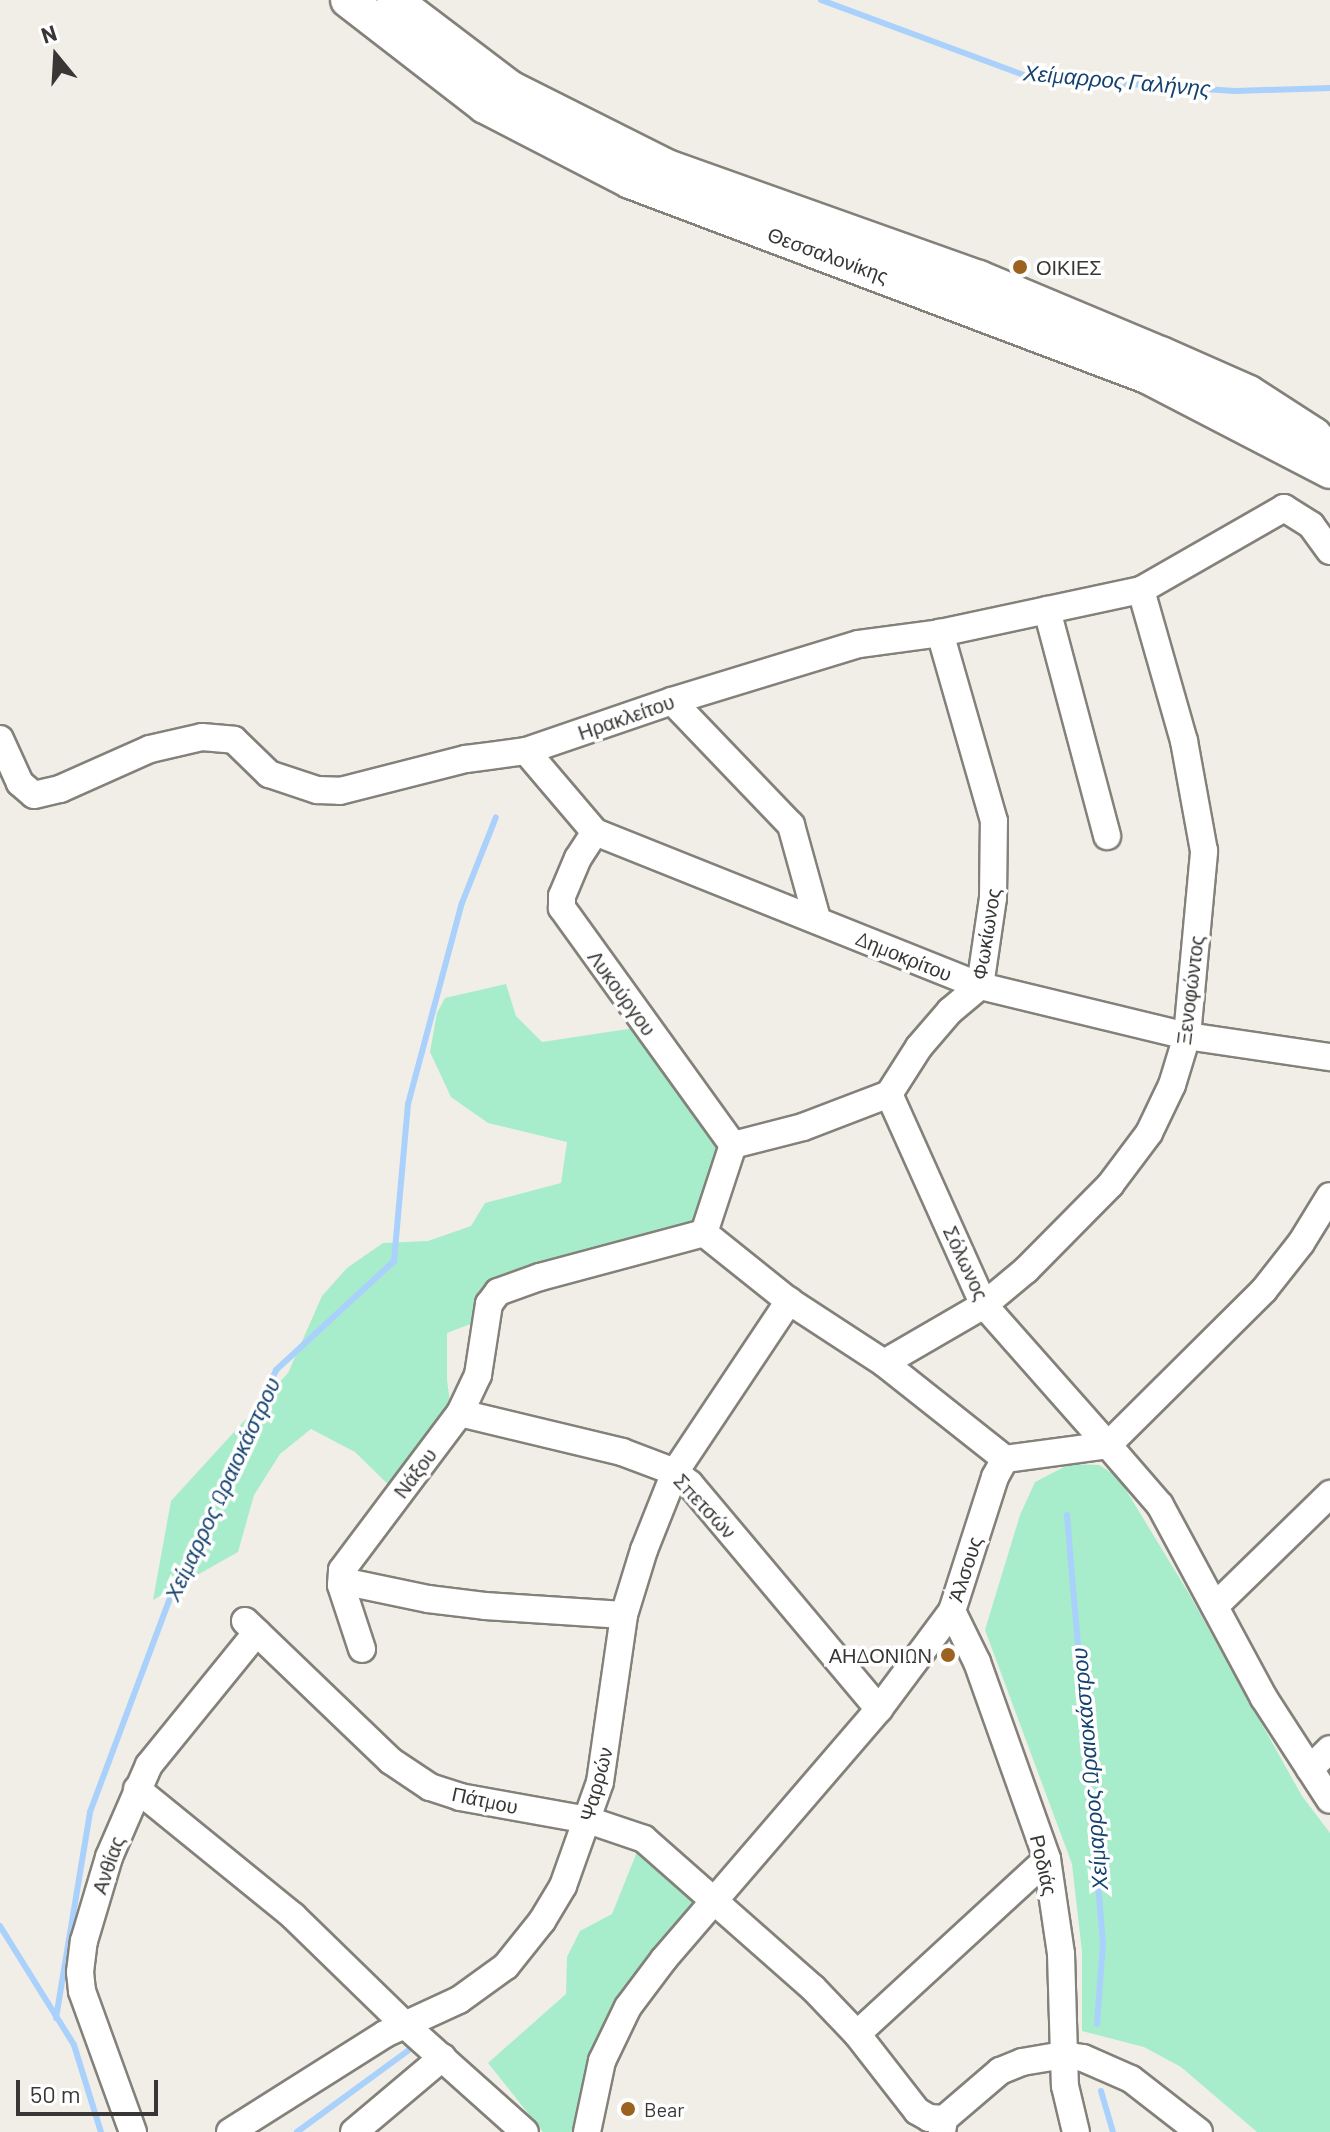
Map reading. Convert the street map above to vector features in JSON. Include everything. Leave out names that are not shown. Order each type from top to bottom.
[{"type":"main road","name":"Θεσσαλονίκης","points":[[348,0],[485,106],[630,181],[1147,376],[1330,471]]},
{"type":"main road","name":"Θεσσαλονίκης","points":[[394,0],[510,88],[642,155],[979,278],[1161,354],[1249,393],[1314,435],[1330,453]]},
{"type":"street","name":"Ηρακλείτου","points":[[0,739],[20,783],[34,795],[60,789],[150,749],[202,737],[234,740],[269,774],[317,790],[340,791],[466,759],[526,751],[672,701],[859,644],[940,633],[1141,590],[1284,508],[1311,525],[1330,551]]},
{"type":"street","name":"Ξενοφώντος","points":[[884,1363],[984,1305],[1026,1270],[1110,1185],[1149,1133],[1172,1085],[1187,1036],[1203,883],[1201,822],[1184,741],[1141,590]]},
{"type":"street","points":[[1047,610],[1107,836]]},
{"type":"street","name":"Φωκίωνος","points":[[889,1094],[919,1047],[950,1011],[980,986],[993,898],[994,821],[940,633]]},
{"type":"street","points":[[672,701],[791,825],[817,919]]},
{"type":"street","name":"Δημοκρίτου","points":[[526,751],[595,832],[980,986],[1187,1036],[1330,1057]]},
{"type":"street","name":"Λυκούργου","points":[[595,832],[578,858],[562,896],[562,908],[733,1145]]},
{"type":"street","points":[[889,1094],[803,1127],[733,1145],[704,1233],[789,1301],[884,1363],[1005,1459],[1108,1445],[1264,1290],[1301,1243],[1330,1196]]},
{"type":"street","name":"Σόλωνος","points":[[889,1094],[984,1305],[1108,1445]]},
{"type":"street","name":"Νάξου","points":[[342,1581],[342,1570],[460,1413],[478,1375],[489,1304],[498,1292],[540,1277],[704,1233]]},
{"type":"street","name":"Ψαρρών","points":[[230,2132],[404,2024],[459,2000],[506,1966],[525,1945],[563,1886],[588,1820],[608,1741],[624,1615],[644,1550],[675,1472],[789,1301]]},
{"type":"street","name":"Σπετσών","points":[[460,1413],[622,1452],[675,1472],[690,1484],[879,1709]]},
{"type":"street","points":[[1108,1445],[1160,1505],[1264,1698],[1330,1800]]},
{"type":"street","name":"Άλσους","points":[[585,2127],[602,2061],[628,2007],[712,1903],[879,1709],[952,1611],[995,1477],[1005,1459]]},
{"type":"street","points":[[1215,1606],[1330,1494]]},
{"type":"street","points":[[362,1649],[353,1631],[342,1581],[428,1599],[485,1606],[624,1615]]},
{"type":"street","name":"Ροδιάς","points":[[952,1611],[977,1662],[1047,1859],[1061,1954],[1065,2086],[1076,2132]]},
{"type":"street","name":"Πάτμου","points":[[251,1626],[409,1775],[460,1797],[626,1830],[665,1854],[712,1903],[771,1948],[857,2034],[917,2111],[943,2126]]},
{"type":"street","name":"Ανθίας","points":[[133,2132],[89,2013],[80,1972],[84,1941],[109,1857],[149,1765],[251,1626]]},
{"type":"street","points":[[1310,1769],[1330,1749]]},
{"type":"street","points":[[137,1789],[293,1916],[404,2024],[525,2132]]},
{"type":"street","points":[[857,2034],[1047,1859]]},
{"type":"street","points":[[943,2126],[1000,2071],[1022,2062],[1064,2055],[1083,2058],[1131,2079],[1199,2132]]},
{"type":"street","points":[[354,2132],[443,2057]]},
{"type":"green space","points":[[506,984],[516,1016],[542,1042],[641,1027],[722,1122],[701,1237],[527,1273],[473,1323],[447,1333],[447,1380],[455,1440],[405,1501],[355,1452],[311,1429],[280,1454],[254,1495],[238,1552],[153,1600],[171,1501],[288,1373],[322,1296],[347,1268],[383,1243],[428,1241],[471,1226],[485,1203],[561,1183],[567,1142],[488,1123],[451,1097],[430,1052],[437,1013],[445,998]]},
{"type":"green space","points":[[1070,1464],[1099,1465],[1118,1477],[1188,1592],[1302,1796],[1330,1833],[1330,2132],[1257,2132],[1181,2067],[1144,2047],[1082,2031],[1082,1952],[1072,1864],[985,1630],[1020,1515],[1035,1482]]},
{"type":"green space","points":[[641,1842],[705,1902],[670,1946],[581,2132],[543,2132],[488,2063],[566,1994],[567,1957],[580,1931],[612,1914]]},
{"type":"waterway","name":"Χείμαρρος Γαλήνης","points":[[821,0],[1029,77],[1235,91],[1330,88]]},
{"type":"waterway","name":"Χείμαρρος Ωραιοκάστρου","points":[[56,2018],[90,1812],[176,1582],[276,1370],[394,1261],[408,1104],[462,903],[496,817]]},
{"type":"waterway","name":"Χείμαρρος Ωραιοκάστρου","points":[[1067,1515],[1103,1943],[1097,2024]]},
{"type":"waterway","name":"Χείμαρρος Ωραιοκάστρου","points":[[0,1926],[74,2045],[101,2132]]},
{"type":"waterway","name":"Χείμαρρος Ωραιοκάστρου","points":[[297,2132],[413,2047]]},
{"type":"waterway","name":"Χείμαρρος Ωραιοκάστρου","points":[[1101,2091],[1113,2132]]},
{"type":"place","name":"ΟΙΚΙΕΣ","points":[[1020,267]]},
{"type":"place","name":"ΑΗΔΟΝΙΩΝ","points":[[948,1655]]},
{"type":"place","name":"Bear","points":[[628,2109]]}]
